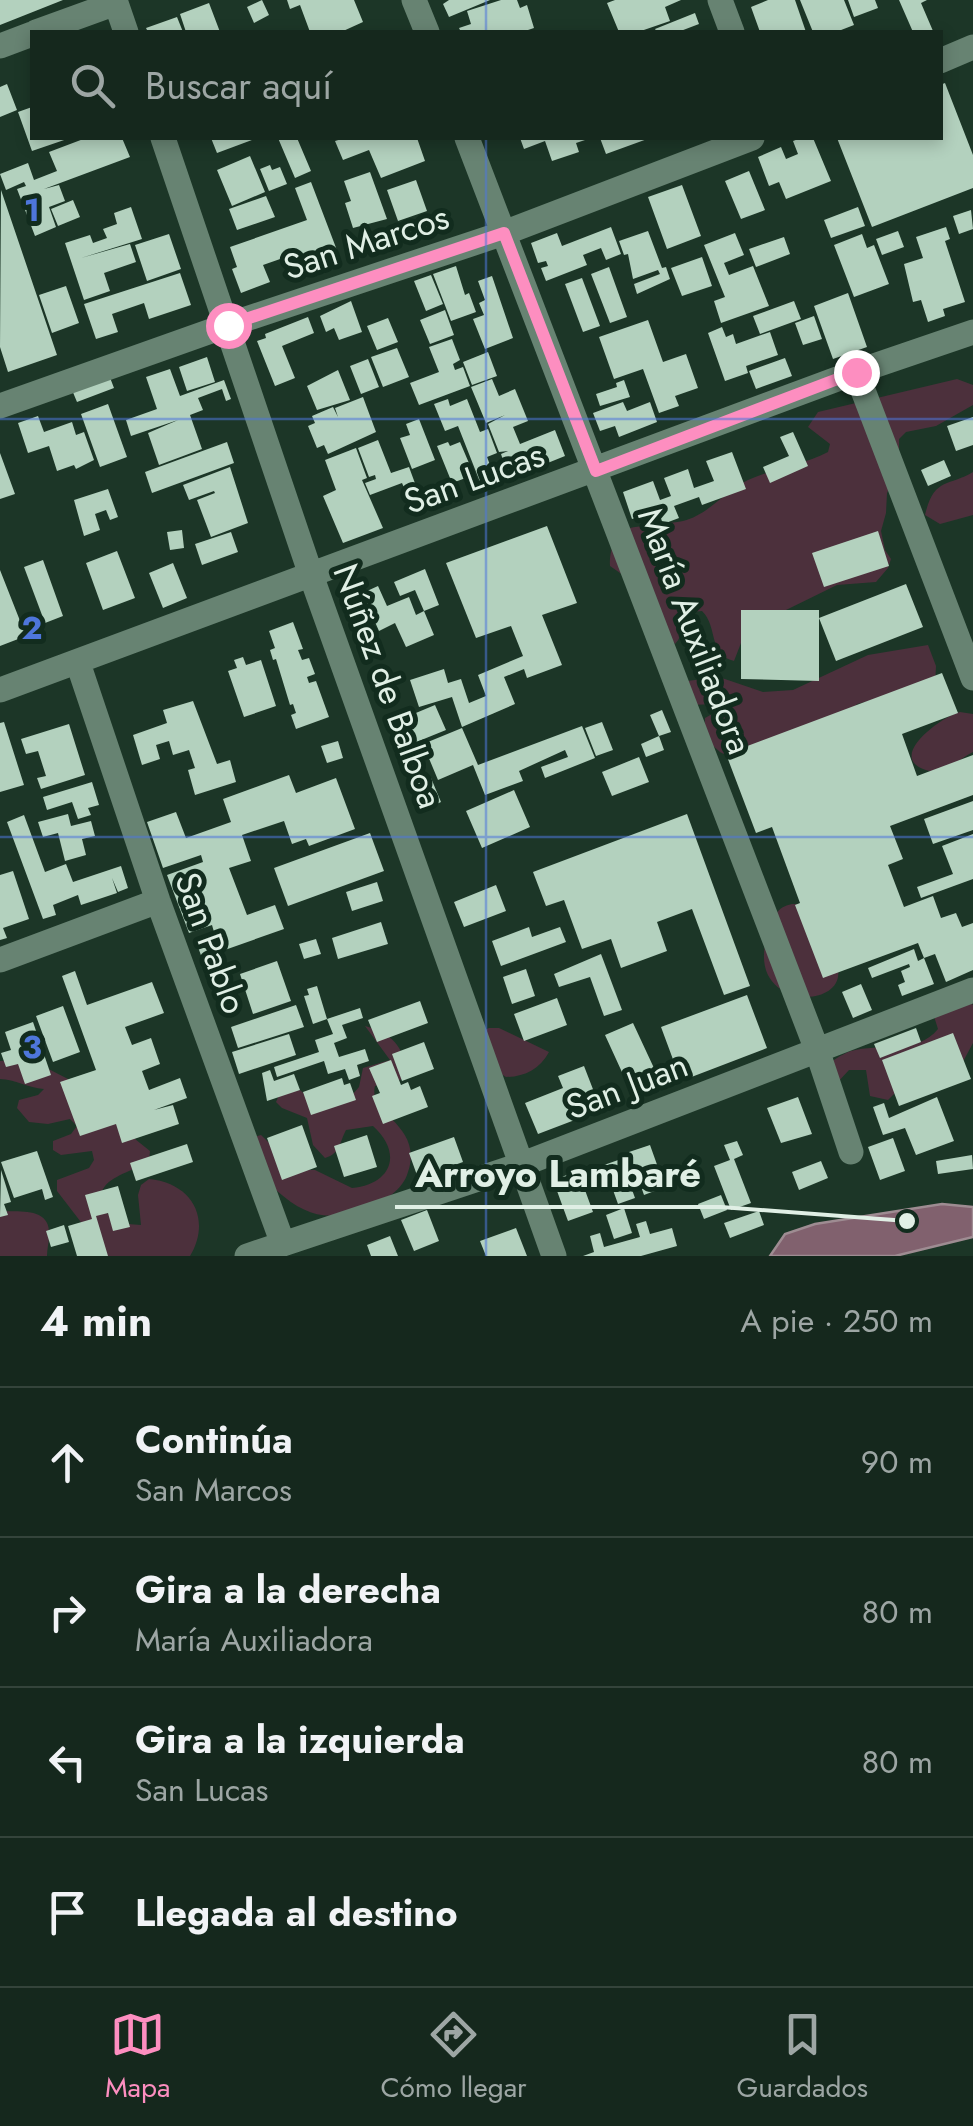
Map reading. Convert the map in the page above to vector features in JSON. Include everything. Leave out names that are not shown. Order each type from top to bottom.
[{"type":"street","points":[[414,0],[425,30]]},
{"type":"street","points":[[720,0],[731,30]]},
{"type":"street","points":[[42,30],[115,1],[125,30]]},
{"type":"street","points":[[0,46],[30,35]]},
{"type":"street","points":[[943,59],[973,47]]},
{"type":"street","name":"Núñez de Balboa","points":[[163,140],[311,575],[554,1256]]},
{"type":"street","name":"María Auxiliadora","points":[[468,140],[817,1050],[850,1152]]},
{"type":"street","name":"San Marcos","points":[[0,406],[504,233],[747,140]]},
{"type":"street","name":"San Lucas","points":[[0,690],[973,332]]},
{"type":"street","points":[[856,372],[973,678]]},
{"type":"street","name":"San Pablo","points":[[78,663],[158,901],[282,1244]]},
{"type":"street","points":[[0,960],[158,901]]},
{"type":"street","name":"San Juan","points":[[247,1256],[523,1164],[973,990]]},
{"type":"shaded area","points":[[957,379],[973,385],[973,405],[936,426],[906,432],[899,439],[899,468],[887,493],[881,531],[891,559],[888,568],[876,582],[837,585],[786,610],[741,643],[734,661],[720,653],[702,611],[691,612],[675,644],[633,582],[610,566],[612,547],[623,531],[692,518],[748,480],[828,452],[830,444],[808,427],[818,412]]},
{"type":"shaded area","points":[[973,472],[973,515],[940,524],[925,515],[938,489]]},
{"type":"shaded area","points":[[928,645],[936,666],[935,685],[857,704],[851,712],[737,761],[704,738],[705,718],[714,713],[717,704],[689,705],[679,682],[719,677],[763,692],[793,690],[868,655]]},
{"type":"shaded area","points":[[960,712],[973,714],[973,752],[939,771],[925,770],[914,763],[912,755],[922,737]]},
{"type":"shaded area","points":[[792,904],[802,904],[837,965],[837,980],[828,991],[814,996],[797,996],[781,990],[769,977],[764,958],[774,917]]},
{"type":"shaded area","points":[[968,1001],[973,1005],[973,1043],[959,1069],[895,1093],[888,1100],[870,1096],[866,1070],[849,1070],[836,1084],[823,1069],[851,1051],[920,1042],[938,1029],[932,1010]]},
{"type":"shaded area","points":[[365,1026],[390,1037],[406,1064],[408,1074],[375,1086],[375,1096],[408,1143],[408,1172],[398,1189],[375,1204],[343,1215],[320,1215],[299,1207],[263,1179],[256,1167],[250,1138],[261,1135],[297,1170],[315,1170],[352,1188],[384,1174],[389,1166],[388,1147],[373,1126],[346,1130],[337,1150],[325,1158],[313,1145],[307,1118],[276,1102],[280,1093],[300,1090],[317,1105],[353,1094],[359,1087],[363,1068],[390,1060]]},
{"type":"shaded area","points":[[499,1028],[549,1052],[531,1071],[506,1077],[498,1072],[480,1032]]},
{"type":"shaded area","points":[[31,1060],[68,1079],[79,1095],[155,1108],[160,1117],[138,1130],[135,1139],[150,1151],[149,1161],[109,1182],[102,1191],[102,1202],[117,1221],[141,1225],[141,1185],[149,1179],[177,1188],[187,1195],[198,1216],[199,1229],[190,1256],[107,1256],[57,1191],[57,1180],[89,1168],[94,1160],[92,1151],[61,1155],[53,1150],[53,1141],[71,1134],[77,1126],[70,1119],[48,1124],[29,1122],[17,1108],[19,1100],[38,1095],[44,1089],[0,1079],[0,1061]]},
{"type":"shaded area","points":[[942,1204],[973,1207],[973,1237],[895,1256],[770,1256],[785,1234],[815,1224]]},
{"type":"shaded area","points":[[0,1211],[30,1212],[43,1218],[49,1231],[47,1256],[0,1256]]},
{"type":"building","points":[[0,0],[63,0],[0,25]]},
{"type":"building","points":[[262,0],[269,15],[254,23],[247,7]]},
{"type":"building","points":[[287,0],[354,0],[363,22],[345,30],[309,30],[300,5],[290,9]]},
{"type":"building","points":[[449,0],[490,0],[449,17],[443,4]]},
{"type":"building","points":[[501,0],[517,0],[520,8],[527,5],[534,28],[460,30],[471,24],[467,11]]},
{"type":"building","points":[[681,0],[665,7],[670,21],[644,30],[618,30],[607,3]]},
{"type":"building","points":[[768,0],[795,0],[805,30],[759,30],[751,7]]},
{"type":"building","points":[[800,0],[844,0],[854,25],[841,30],[812,30]]},
{"type":"building","points":[[848,0],[875,0],[878,8],[854,17]]},
{"type":"building","points":[[899,0],[927,0],[921,3],[933,30],[912,30]]},
{"type":"building","points":[[209,3],[219,30],[185,30],[180,14]]},
{"type":"building","points":[[695,13],[699,24],[683,30],[655,29]]},
{"type":"building","points":[[177,17],[182,30],[147,30]]},
{"type":"building","points":[[7,84],[17,110],[0,117],[0,87]]},
{"type":"building","points":[[943,84],[973,155],[973,188],[872,227],[838,140],[943,140]]},
{"type":"building","points":[[30,108],[30,140],[64,140],[32,151],[18,112]]},
{"type":"building","points":[[81,140],[123,140],[130,157],[44,189],[59,185],[65,201],[49,207],[56,227],[35,236],[17,189],[26,186],[24,182],[6,190],[0,174],[28,163],[34,180],[57,171],[49,152]]},
{"type":"building","points":[[212,140],[252,140],[217,153]]},
{"type":"building","points":[[279,140],[298,140],[311,171],[295,178]]},
{"type":"building","points":[[418,140],[425,161],[381,178],[369,150],[343,160],[335,141]]},
{"type":"building","points":[[521,140],[585,140],[576,143],[579,152],[552,161],[545,141],[524,149]]},
{"type":"building","points":[[601,140],[644,140],[606,154]]},
{"type":"building","points":[[814,140],[831,181],[786,199],[779,182],[769,186],[758,157],[781,147],[786,159],[798,154],[793,141]]},
{"type":"building","points":[[250,156],[265,192],[232,206],[217,170]]},
{"type":"building","points":[[270,165],[272,170],[280,167],[287,184],[269,191],[260,169]]},
{"type":"building","points":[[749,171],[765,210],[741,219],[725,181]]},
{"type":"building","points":[[370,172],[387,219],[353,228],[345,203],[351,201],[344,181]]},
{"type":"building","points":[[416,180],[427,211],[398,221],[387,190]]},
{"type":"building","points":[[311,182],[338,253],[288,272],[283,258],[263,265],[270,282],[241,293],[232,269],[237,267],[230,247],[307,220],[295,188]]},
{"type":"building","points":[[682,185],[701,236],[667,249],[648,197]]},
{"type":"building","points":[[1,190],[57,355],[8,372],[0,347]]},
{"type":"building","points":[[266,196],[275,217],[237,230],[229,209]]},
{"type":"building","points":[[73,200],[80,217],[58,226],[51,209]]},
{"type":"building","points":[[131,207],[142,239],[81,258],[130,244],[136,262],[104,273],[110,291],[84,300],[65,243],[90,235],[93,243],[107,238],[103,229],[117,224],[114,213]]},
{"type":"building","points":[[858,207],[865,226],[831,238],[824,220]]},
{"type":"building","points":[[971,210],[973,229],[959,234],[953,216]]},
{"type":"building","points":[[611,227],[621,254],[606,260],[601,248],[583,255],[587,265],[546,281],[541,268],[548,266],[546,261],[538,263],[531,243],[557,233],[562,246]]},
{"type":"building","points":[[946,227],[950,239],[945,241],[965,302],[943,309],[945,316],[928,322],[921,300],[913,302],[904,264],[923,258],[916,237]]},
{"type":"building","points":[[648,231],[670,279],[637,294],[634,284],[660,274],[658,270],[633,279],[628,254],[624,255],[619,241]]},
{"type":"building","points":[[898,231],[904,247],[882,255],[876,239]]},
{"type":"building","points":[[735,233],[744,255],[724,263],[729,275],[753,266],[769,306],[721,323],[714,301],[725,297],[704,245]]},
{"type":"building","points":[[169,234],[181,269],[147,281],[135,245]]},
{"type":"building","points":[[862,234],[867,248],[874,245],[889,284],[854,297],[834,245]]},
{"type":"building","points":[[784,237],[790,254],[756,267],[749,249]]},
{"type":"building","points":[[702,257],[712,286],[682,296],[671,268]]},
{"type":"building","points":[[456,266],[465,295],[469,293],[476,312],[451,321],[433,274]]},
{"type":"building","points":[[609,267],[627,317],[610,323],[591,274]]},
{"type":"building","points":[[180,273],[191,305],[149,319],[144,303],[112,314],[118,332],[96,339],[84,304]]},
{"type":"building","points":[[431,275],[443,304],[426,311],[414,281]]},
{"type":"building","points":[[492,276],[513,338],[485,349],[473,319],[484,315],[479,303],[485,300],[478,281]]},
{"type":"building","points":[[582,278],[600,326],[583,332],[565,284]]},
{"type":"building","points":[[66,286],[79,323],[52,333],[39,295]]},
{"type":"building","points":[[848,293],[867,347],[833,359],[814,306]]},
{"type":"building","points":[[351,301],[362,332],[339,340],[334,328],[326,332],[320,316]]},
{"type":"building","points":[[794,301],[801,319],[760,334],[753,316]]},
{"type":"building","points":[[445,310],[454,335],[430,344],[420,320]]},
{"type":"building","points":[[814,316],[822,339],[803,345],[795,323]]},
{"type":"building","points":[[308,317],[314,333],[282,346],[295,378],[275,386],[257,341]]},
{"type":"building","points":[[388,318],[398,342],[377,350],[367,326]]},
{"type":"building","points":[[648,320],[663,362],[686,354],[698,388],[675,396],[679,406],[659,413],[643,369],[614,379],[599,337]]},
{"type":"building","points":[[722,327],[726,337],[733,334],[736,344],[770,332],[778,355],[746,366],[748,373],[725,381],[708,333]]},
{"type":"building","points":[[452,339],[460,360],[453,364],[455,370],[463,367],[470,386],[419,405],[410,383],[439,372],[429,347]]},
{"type":"building","points":[[397,348],[409,377],[383,387],[371,357]]},
{"type":"building","points":[[488,352],[497,376],[472,385],[463,362]]},
{"type":"building","points":[[207,357],[215,382],[187,391],[179,367]]},
{"type":"building","points":[[785,358],[792,376],[756,389],[749,371]]},
{"type":"building","points":[[368,359],[379,387],[361,394],[350,366]]},
{"type":"building","points":[[170,369],[180,396],[224,380],[231,399],[226,401],[222,389],[198,398],[203,410],[190,415],[202,449],[159,465],[148,433],[178,420],[131,436],[126,420],[157,409],[146,377]]},
{"type":"building","points":[[338,370],[350,400],[317,410],[307,386]]},
{"type":"building","points":[[109,375],[114,388],[77,402],[72,390]]},
{"type":"building","points":[[492,379],[499,396],[515,389],[528,421],[513,427],[520,444],[555,430],[565,456],[518,475],[513,463],[505,466],[501,454],[508,451],[499,452],[488,424],[505,415],[486,423],[471,387]]},
{"type":"building","points":[[624,380],[630,397],[600,406],[596,394],[617,387],[616,383]]},
{"type":"building","points":[[363,397],[376,432],[328,454],[324,445],[317,448],[308,426],[315,423],[312,416],[333,407],[338,417],[335,408]]},
{"type":"building","points":[[448,399],[450,406],[467,399],[480,432],[488,429],[497,453],[487,457],[496,481],[482,487],[458,426],[445,431],[434,404]]},
{"type":"building","points":[[623,402],[627,411],[650,402],[657,422],[619,437],[615,426],[600,431],[593,413]]},
{"type":"building","points":[[108,404],[127,457],[100,467],[81,414]]},
{"type":"building","points":[[38,416],[44,432],[72,422],[76,435],[84,432],[94,460],[76,469],[74,465],[57,471],[49,446],[28,453],[18,423]]},
{"type":"building","points":[[973,417],[973,445],[956,451],[947,426]]},
{"type":"building","points":[[419,419],[435,460],[412,469],[400,438],[410,435],[406,424]]},
{"type":"building","points":[[793,432],[808,466],[770,483],[763,467],[789,456],[780,437]]},
{"type":"building","points":[[378,440],[391,473],[409,467],[416,486],[405,490],[402,483],[370,495],[365,483],[376,479],[375,475],[369,477],[358,448]]},
{"type":"building","points":[[227,442],[234,463],[152,493],[145,472]]},
{"type":"building","points":[[448,442],[450,446],[460,442],[474,475],[452,483],[437,446]]},
{"type":"building","points":[[356,448],[367,478],[362,480],[383,528],[343,543],[323,496],[336,490],[325,460]]},
{"type":"building","points":[[732,452],[746,489],[702,505],[699,497],[674,506],[679,518],[663,524],[658,510],[632,519],[623,492],[653,481],[660,500],[671,496],[664,478],[688,469],[694,488],[714,481],[706,461]]},
{"type":"building","points":[[0,453],[15,494],[0,499]]},
{"type":"building","points":[[944,460],[951,476],[928,486],[921,470]]},
{"type":"building","points":[[230,467],[248,523],[211,537],[197,500],[214,491],[189,500],[183,485]]},
{"type":"building","points":[[108,489],[118,517],[110,520],[106,510],[95,514],[100,530],[84,536],[74,500]]},
{"type":"building","points":[[547,526],[577,603],[542,615],[562,665],[527,678],[524,669],[504,677],[515,704],[462,727],[452,697],[419,707],[410,680],[444,669],[448,683],[461,679],[469,703],[486,696],[478,675],[523,656],[511,626],[476,638],[446,563]]},
{"type":"building","points":[[182,530],[184,548],[170,550],[167,532]]},
{"type":"building","points":[[878,531],[889,566],[824,587],[812,553]]},
{"type":"building","points":[[231,532],[238,552],[202,565],[195,544]]},
{"type":"building","points":[[117,551],[135,598],[103,610],[86,563]]},
{"type":"building","points":[[43,560],[63,616],[45,623],[24,567]]},
{"type":"building","points":[[173,563],[187,598],[163,608],[149,573]]},
{"type":"building","points":[[425,569],[439,605],[424,611],[415,590],[400,596],[394,582]]},
{"type":"building","points":[[0,570],[26,636],[0,646]]},
{"type":"building","points":[[906,584],[923,627],[836,661],[819,618]]},
{"type":"building","points":[[378,586],[387,606],[409,597],[416,615],[424,611],[434,635],[406,647],[395,623],[379,631],[371,613],[364,616],[356,596]]},
{"type":"building","points":[[741,610],[819,610],[819,681],[741,679]]},
{"type":"building","points":[[293,622],[303,649],[298,650],[302,660],[309,658],[315,674],[307,677],[309,683],[316,681],[329,717],[296,729],[291,715],[296,713],[276,659],[273,660],[270,650],[275,648],[269,631]]},
{"type":"building","points":[[243,657],[246,665],[261,660],[276,706],[244,717],[228,671],[237,668],[234,660]]},
{"type":"building","points":[[942,673],[958,713],[902,734],[917,776],[973,755],[973,795],[890,826],[903,859],[888,865],[904,907],[933,896],[941,918],[956,913],[962,927],[973,923],[973,970],[946,982],[935,954],[924,958],[918,943],[823,978],[795,905],[800,903],[772,827],[756,833],[726,754]]},
{"type":"building","points":[[193,701],[217,764],[230,760],[236,782],[195,795],[188,770],[195,768],[189,750],[173,755],[169,741],[156,745],[160,759],[142,765],[133,735],[167,723],[163,710]]},
{"type":"building","points":[[435,705],[446,730],[409,745],[399,720]]},
{"type":"building","points":[[662,710],[671,732],[659,736],[650,715]]},
{"type":"building","points":[[4,722],[24,785],[0,792],[0,723]]},
{"type":"building","points":[[602,722],[613,750],[596,756],[585,728]]},
{"type":"building","points":[[69,724],[85,775],[41,789],[37,778],[46,776],[38,751],[26,754],[21,739]]},
{"type":"building","points":[[582,726],[595,758],[545,778],[541,767],[568,757],[565,750],[519,771],[523,781],[485,795],[473,765],[438,780],[423,744],[462,728],[478,765]]},
{"type":"building","points":[[659,736],[664,750],[646,757],[641,744]]},
{"type":"building","points":[[338,741],[343,758],[327,763],[321,746]]},
{"type":"building","points":[[639,757],[649,782],[612,796],[602,772]]},
{"type":"building","points":[[289,775],[296,793],[336,778],[355,829],[309,846],[306,839],[292,844],[284,821],[242,835],[251,861],[229,868],[247,915],[275,905],[284,929],[202,958],[195,939],[214,932],[212,925],[189,933],[167,875],[203,862],[201,855],[163,868],[147,822],[176,812],[186,838],[231,822],[223,799]]},
{"type":"building","points":[[431,778],[441,802],[426,809],[416,784]]},
{"type":"building","points":[[92,782],[99,805],[88,808],[91,815],[78,819],[72,802],[47,810],[43,797]]},
{"type":"building","points":[[514,790],[530,827],[482,848],[466,811]]},
{"type":"building","points":[[973,801],[973,830],[933,844],[924,819]]},
{"type":"building","points":[[68,814],[71,826],[91,821],[95,836],[82,839],[86,855],[65,861],[58,833],[43,837],[38,822]]},
{"type":"building","points":[[687,814],[750,986],[724,995],[692,909],[657,922],[667,951],[621,968],[611,939],[582,949],[564,900],[546,906],[533,872]]},
{"type":"building","points":[[24,815],[45,872],[66,864],[73,882],[121,866],[128,888],[118,892],[112,878],[117,893],[81,905],[78,895],[53,905],[56,915],[43,919],[7,822]]},
{"type":"building","points":[[370,833],[384,871],[288,906],[274,868]]},
{"type":"building","points":[[973,834],[973,879],[921,898],[917,887],[953,874],[942,846]]},
{"type":"building","points":[[13,871],[29,919],[3,928],[7,938],[0,940],[0,875]]},
{"type":"building","points":[[377,882],[383,901],[352,911],[346,892]]},
{"type":"building","points":[[496,885],[506,911],[464,927],[454,902]]},
{"type":"building","points":[[381,922],[388,944],[338,959],[332,938]]},
{"type":"building","points":[[529,927],[532,937],[560,927],[566,942],[501,966],[492,941]]},
{"type":"building","points":[[316,939],[321,954],[304,959],[299,944]]},
{"type":"building","points":[[914,949],[918,961],[924,958],[934,984],[902,996],[898,985],[905,982],[901,971],[909,964],[872,978],[868,968]]},
{"type":"building","points":[[601,954],[622,1010],[604,1016],[590,977],[559,987],[554,974]]},
{"type":"building","points":[[277,961],[291,1001],[253,1014],[240,974]]},
{"type":"building","points":[[526,969],[535,996],[512,1004],[503,977]]},
{"type":"building","points":[[75,971],[87,1005],[152,982],[164,1013],[125,1027],[132,1045],[151,1038],[160,1064],[142,1071],[149,1090],[180,1078],[187,1098],[154,1110],[173,1105],[179,1124],[122,1143],[116,1124],[80,1136],[60,1082],[96,1070],[62,976]]},
{"type":"building","points":[[861,984],[872,1010],[853,1018],[842,992]]},
{"type":"building","points":[[317,986],[327,1019],[313,1024],[304,996],[309,995],[307,989]]},
{"type":"building","points":[[747,995],[767,1048],[681,1081],[661,1027]]},
{"type":"building","points":[[557,998],[567,1025],[524,1041],[514,1014]]},
{"type":"building","points":[[420,1001],[428,1023],[377,1042],[368,1020]]},
{"type":"building","points":[[296,1005],[304,1027],[238,1048],[231,1027]]},
{"type":"building","points":[[63,1006],[80,1052],[53,1062],[36,1016]]},
{"type":"building","points":[[360,1008],[363,1018],[342,1025],[347,1038],[334,1043],[339,1057],[365,1049],[369,1061],[357,1065],[360,1076],[349,1080],[345,1069],[328,1074],[324,1061],[277,1077],[274,1067],[319,1052],[315,1040],[333,1034],[327,1019]]},
{"type":"building","points":[[33,1022],[51,1075],[25,1084],[18,1064],[6,1067],[1,1053],[11,1050],[5,1032]]},
{"type":"building","points":[[633,1023],[660,1081],[632,1094],[605,1035]]},
{"type":"building","points":[[916,1028],[921,1042],[880,1058],[874,1044]]},
{"type":"building","points":[[953,1033],[971,1079],[899,1106],[882,1060]]},
{"type":"building","points":[[289,1034],[296,1055],[239,1074],[232,1052]]},
{"type":"building","points":[[424,1042],[434,1069],[402,1081],[392,1054]]},
{"type":"building","points":[[391,1060],[401,1085],[408,1082],[411,1090],[420,1086],[428,1107],[383,1124],[372,1096],[380,1093],[369,1068]]},
{"type":"building","points":[[584,1066],[601,1110],[538,1134],[525,1103],[563,1088],[558,1076]]},
{"type":"building","points":[[270,1070],[274,1081],[294,1074],[300,1090],[267,1101],[262,1073]]},
{"type":"building","points":[[342,1078],[344,1085],[350,1083],[356,1100],[311,1115],[303,1092]]},
{"type":"building","points":[[798,1097],[812,1134],[781,1143],[767,1108]]},
{"type":"building","points":[[937,1097],[954,1141],[916,1155],[905,1128],[883,1135],[873,1107],[884,1103],[889,1118]]},
{"type":"building","points":[[302,1125],[317,1167],[282,1180],[267,1138]]},
{"type":"building","points":[[367,1135],[377,1167],[344,1177],[334,1146]]},
{"type":"building","points":[[454,1137],[463,1162],[418,1178],[409,1153]]},
{"type":"building","points":[[893,1138],[905,1171],[880,1180],[868,1147]]},
{"type":"building","points":[[737,1141],[743,1155],[734,1159],[751,1203],[731,1210],[714,1166],[730,1160],[724,1145]]},
{"type":"building","points":[[187,1144],[193,1162],[136,1181],[130,1163]]},
{"type":"building","points":[[650,1145],[665,1187],[644,1195],[629,1152]]},
{"type":"building","points":[[37,1151],[53,1197],[45,1200],[42,1189],[14,1198],[1,1162]]},
{"type":"building","points":[[972,1155],[973,1169],[938,1174],[936,1161]]},
{"type":"building","points":[[621,1159],[635,1198],[618,1204],[604,1165]]},
{"type":"building","points":[[821,1161],[828,1178],[799,1190],[792,1172]]},
{"type":"building","points":[[1,1170],[11,1202],[4,1204],[8,1215],[0,1217]]},
{"type":"building","points":[[578,1171],[593,1212],[568,1221],[553,1180]]},
{"type":"building","points":[[118,1186],[130,1227],[113,1231],[108,1213],[96,1216],[108,1256],[77,1256],[68,1226],[92,1219],[85,1195]]},
{"type":"building","points":[[721,1195],[727,1210],[704,1219],[698,1204]]},
{"type":"building","points":[[624,1208],[632,1233],[614,1239],[606,1215]]},
{"type":"building","points":[[427,1210],[439,1241],[414,1251],[401,1220]]},
{"type":"building","points":[[759,1211],[764,1225],[730,1238],[724,1223]]},
{"type":"building","points":[[646,1221],[650,1234],[672,1228],[677,1246],[641,1256],[583,1256],[594,1252],[590,1236],[600,1233],[604,1247],[640,1237],[636,1224]]},
{"type":"building","points":[[64,1225],[69,1242],[51,1247],[46,1231]]},
{"type":"building","points":[[516,1228],[527,1256],[486,1256],[480,1241]]},
{"type":"building","points":[[390,1236],[398,1256],[371,1256],[367,1245]]},
{"type":"place","name":"Arroyo Lambaré","points":[[907,1221]]},
{"type":"route","points":[[228,325],[504,233],[596,471],[856,372]]}]
